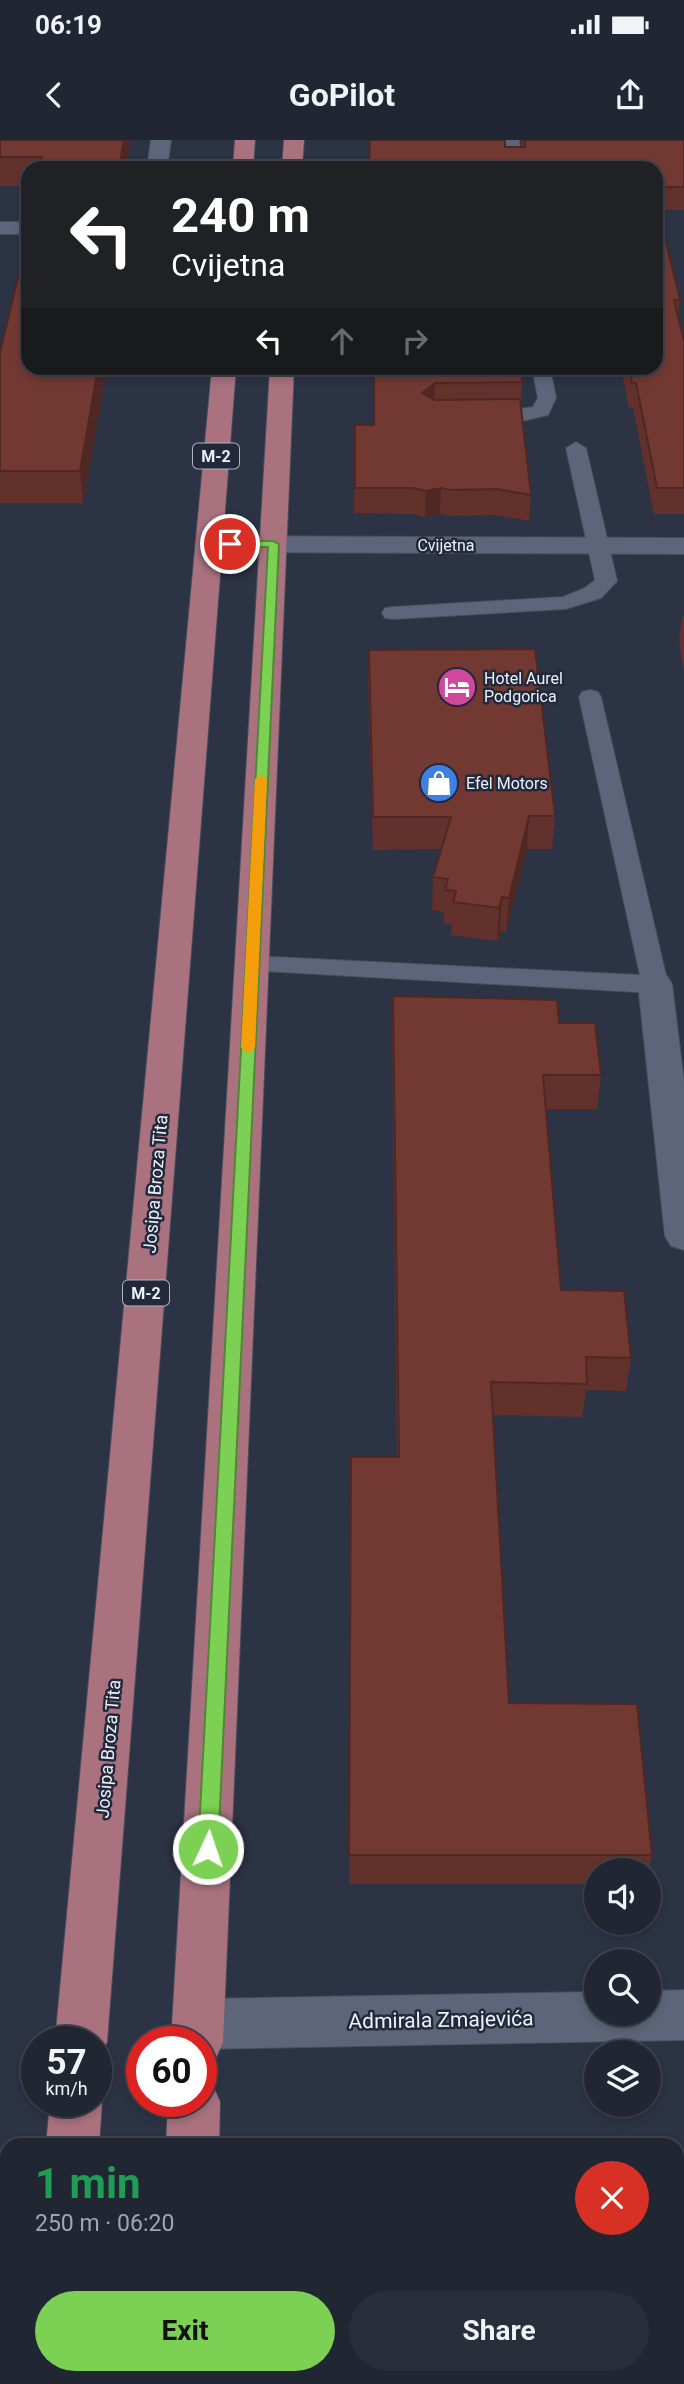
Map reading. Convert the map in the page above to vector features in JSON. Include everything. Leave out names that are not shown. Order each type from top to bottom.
[{"type":"main road","points":[[244,161],[245,140]]},
{"type":"main road","points":[[292,161],[294,140]]},
{"type":"main road","name":"Josipa Broza Tita","points":[[83,2026],[223,375]]},
{"type":"main road","points":[[198,2026],[282,375]]},
{"type":"main road","points":[[73,2138],[75,2117]]},
{"type":"main road","points":[[192,2138],[193,2117]]},
{"type":"street","points":[[158,161],[161,140]]},
{"type":"street","points":[[0,228],[21,229]]},
{"type":"street","name":"Cvijetna","points":[[208,544],[684,545]]},
{"type":"street","points":[[655,984],[684,1236]]},
{"type":"street","name":"Admirala Zmajevića","points":[[217,2032],[684,2015]]},
{"type":"lane","points":[[511,140],[513,161]]},
{"type":"lane","points":[[470,416],[518,416],[541,411],[547,398],[542,375]]},
{"type":"lane","points":[[393,613],[566,603],[593,593],[606,581],[576,447]]},
{"type":"lane","points":[[252,964],[655,984],[590,697]]},
{"type":"building","points":[[0,140],[124,140],[120,161],[41,161],[42,157],[0,157]]},
{"type":"building","points":[[370,140],[505,140],[505,147],[525,147],[525,140],[684,140],[684,187],[663,187],[663,161],[369,161]]},
{"type":"building","points":[[663,230],[680,300],[674,300],[684,341],[684,488],[657,488],[636,383],[632,383],[630,375],[663,375]]},
{"type":"building","points":[[21,266],[21,375],[97,375],[80,471],[0,471],[0,352]]},
{"type":"building","points":[[374,375],[522,375],[522,382],[435,383],[422,393],[435,400],[520,399],[531,495],[497,489],[441,488],[426,491],[413,488],[355,488],[355,425],[374,425]]},
{"type":"building","points":[[535,649],[555,816],[529,816],[509,898],[502,897],[499,908],[453,902],[456,891],[445,890],[448,879],[433,877],[451,817],[373,817],[369,650]]},
{"type":"building","points":[[393,996],[557,1000],[559,1023],[595,1023],[601,1075],[543,1075],[561,1290],[624,1291],[631,1358],[586,1357],[587,1384],[491,1382],[509,1703],[637,1704],[652,1855],[349,1855],[351,1457],[399,1457]]},
{"type":"slow traffic","points":[[248,1048],[261,779]]},
{"type":"place","name":"Hotel Aurel Podgorica","points":[[457,687]]},
{"type":"place","name":"Efel Motors","points":[[439,783]]},
{"type":"route","points":[[208,1849],[273,544],[230,544]]}]
